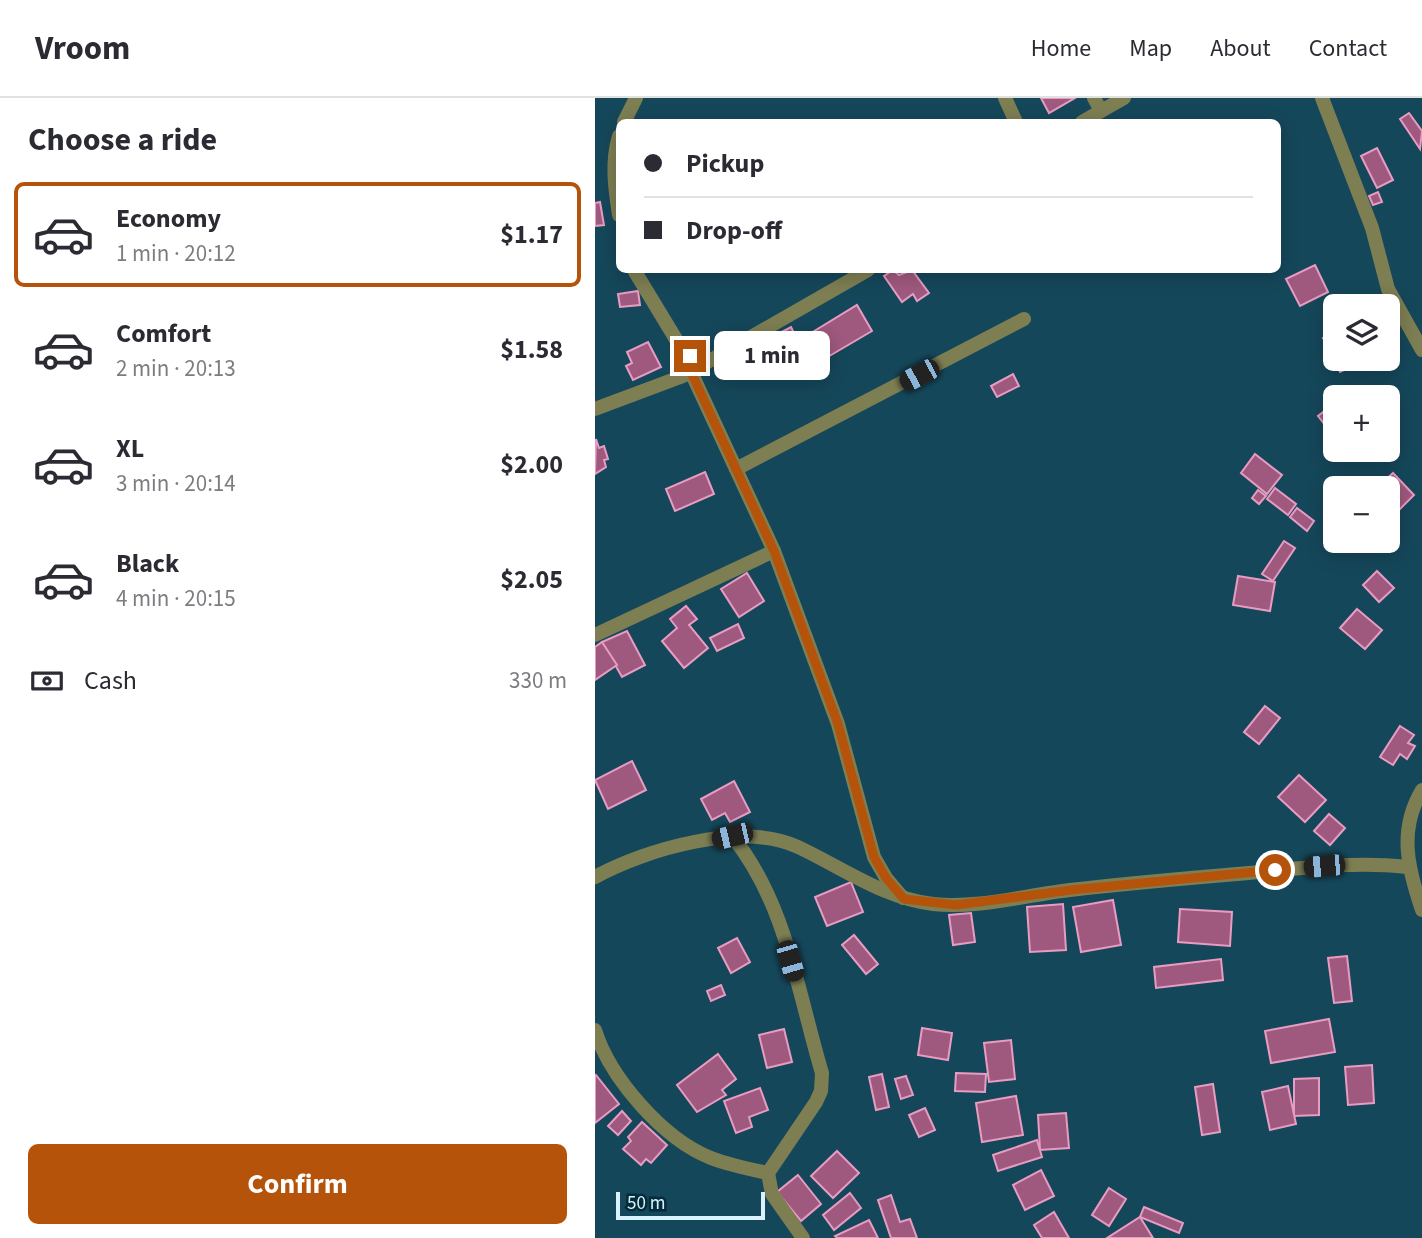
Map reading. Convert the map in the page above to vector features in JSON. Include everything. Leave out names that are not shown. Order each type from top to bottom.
[{"type":"street","points":[[626,119],[636,98]]},
{"type":"street","points":[[1005,98],[1015,119]]},
{"type":"street","points":[[1085,119],[1098,104],[1124,98]]},
{"type":"street","points":[[1322,98],[1372,228],[1388,289],[1422,349]]},
{"type":"street","points":[[616,145],[616,197]]},
{"type":"street","points":[[636,273],[677,341],[697,368],[736,469],[774,551],[838,724],[874,857],[886,878],[904,899]]},
{"type":"street","points":[[595,409],[697,368],[863,273]]},
{"type":"street","points":[[736,469],[1024,319]]},
{"type":"street","points":[[595,635],[774,551]]},
{"type":"street","points":[[1422,790],[1408,822],[1407,867],[1422,911]]},
{"type":"street","points":[[732,836],[759,878],[784,937],[822,1073],[821,1091],[816,1102],[768,1173],[772,1194],[803,1238]]},
{"type":"street","points":[[595,877],[623,862],[732,836],[769,837],[796,846],[884,892],[904,899],[956,905],[1071,890],[1324,866],[1376,863],[1407,867]]},
{"type":"street","points":[[595,1030],[617,1078],[678,1139],[708,1157],[768,1173]]},
{"type":"building","points":[[1041,98],[1075,98],[1049,113]]},
{"type":"building","points":[[1409,113],[1422,131],[1420,149],[1400,119]]},
{"type":"building","points":[[1377,148],[1393,180],[1377,188],[1361,156]]},
{"type":"building","points":[[1378,192],[1382,202],[1373,205],[1369,196]]},
{"type":"building","points":[[600,202],[604,225],[595,226],[595,203]]},
{"type":"building","points":[[1315,265],[1328,292],[1300,306],[1286,279]]},
{"type":"building","points":[[888,273],[914,273],[929,293],[917,301],[913,294],[902,302],[884,276]]},
{"type":"building","points":[[638,291],[640,305],[620,307],[618,294]]},
{"type":"building","points":[[857,305],[872,331],[826,358],[811,333]]},
{"type":"building","points":[[791,327],[798,341],[782,349],[774,336]]},
{"type":"building","points":[[648,342],[661,367],[633,380],[626,366],[632,363],[627,352]]},
{"type":"building","points":[[1013,374],[1019,386],[997,397],[991,386]]},
{"type":"building","points":[[596,439],[599,448],[604,446],[608,459],[604,460],[606,467],[595,474]]},
{"type":"building","points":[[1255,454],[1282,475],[1267,494],[1241,473]]},
{"type":"building","points":[[705,472],[714,494],[675,511],[666,489]]},
{"type":"building","points":[[1400,480],[1414,495],[1400,509]]},
{"type":"building","points":[[1275,488],[1296,504],[1288,515],[1267,499]]},
{"type":"building","points":[[1258,490],[1266,496],[1259,504],[1252,498]]},
{"type":"building","points":[[1297,508],[1314,521],[1307,531],[1290,517]]},
{"type":"building","points":[[1284,541],[1295,548],[1273,581],[1262,574]]},
{"type":"building","points":[[1377,571],[1394,588],[1379,602],[1363,585]]},
{"type":"building","points":[[747,573],[764,601],[739,617],[721,589]]},
{"type":"building","points":[[1238,576],[1275,582],[1270,611],[1233,605]]},
{"type":"building","points":[[686,606],[697,619],[689,625],[708,648],[684,668],[662,641],[677,628],[670,619]]},
{"type":"building","points":[[1357,609],[1382,630],[1365,649],[1340,628]]},
{"type":"building","points":[[738,624],[744,638],[717,651],[710,638]]},
{"type":"building","points":[[627,631],[645,665],[622,677],[602,642]]},
{"type":"building","points":[[602,642],[617,665],[595,680],[595,647]]},
{"type":"building","points":[[1265,706],[1280,718],[1259,744],[1244,732]]},
{"type":"building","points":[[1400,726],[1414,735],[1408,743],[1415,746],[1407,759],[1400,754],[1393,765],[1380,757]]},
{"type":"building","points":[[632,761],[646,790],[608,809],[595,780]]},
{"type":"building","points":[[1299,775],[1326,800],[1305,822],[1278,797]]},
{"type":"building","points":[[734,781],[750,812],[730,822],[725,813],[712,820],[701,799]]},
{"type":"building","points":[[1329,814],[1345,828],[1330,845],[1314,831]]},
{"type":"building","points":[[851,882],[863,912],[827,926],[815,897]]},
{"type":"building","points":[[1113,900],[1121,945],[1081,952],[1073,907]]},
{"type":"building","points":[[1063,904],[1066,950],[1030,952],[1027,907]]},
{"type":"building","points":[[1180,909],[1232,912],[1230,946],[1178,942]]},
{"type":"building","points":[[971,913],[975,942],[953,945],[949,915]]},
{"type":"building","points":[[854,935],[878,964],[866,974],[842,945]]},
{"type":"building","points":[[737,938],[750,962],[731,973],[718,948]]},
{"type":"building","points":[[1347,956],[1352,1001],[1334,1003],[1328,958]]},
{"type":"building","points":[[1221,959],[1223,980],[1156,988],[1154,967]]},
{"type":"building","points":[[721,985],[725,995],[711,1001],[707,991]]},
{"type":"building","points":[[1329,1019],[1335,1052],[1271,1063],[1265,1031]]},
{"type":"building","points":[[922,1028],[952,1033],[948,1060],[918,1055]]},
{"type":"building","points":[[784,1029],[792,1062],[767,1068],[759,1035]]},
{"type":"building","points":[[1011,1040],[1015,1079],[989,1082],[984,1043]]},
{"type":"building","points":[[718,1054],[736,1079],[722,1090],[726,1095],[697,1112],[677,1085]]},
{"type":"building","points":[[1372,1065],[1374,1103],[1348,1105],[1345,1067]]},
{"type":"building","points":[[956,1073],[986,1074],[985,1092],[955,1091]]},
{"type":"building","points":[[882,1074],[889,1107],[876,1110],[869,1077]]},
{"type":"building","points":[[595,1076],[619,1104],[595,1123]]},
{"type":"building","points":[[906,1076],[913,1095],[901,1099],[895,1079]]},
{"type":"building","points":[[1319,1078],[1319,1115],[1294,1116],[1294,1079]]},
{"type":"building","points":[[1213,1084],[1220,1132],[1202,1135],[1195,1087]]},
{"type":"building","points":[[1288,1086],[1296,1124],[1270,1130],[1262,1092]]},
{"type":"building","points":[[760,1088],[768,1110],[749,1117],[752,1127],[736,1133],[724,1101]]},
{"type":"building","points":[[1016,1096],[1023,1135],[982,1142],[976,1103]]},
{"type":"building","points":[[925,1108],[935,1130],[919,1137],[909,1115]]},
{"type":"building","points":[[622,1111],[631,1121],[618,1135],[608,1126]]},
{"type":"building","points":[[1066,1113],[1069,1148],[1040,1150],[1038,1115]]},
{"type":"building","points":[[642,1122],[667,1145],[651,1163],[646,1159],[641,1165],[623,1149],[631,1141],[628,1137]]},
{"type":"building","points":[[1037,1140],[1042,1157],[998,1171],[993,1155]]},
{"type":"building","points":[[837,1151],[859,1173],[833,1198],[811,1176]]},
{"type":"building","points":[[1041,1170],[1054,1196],[1025,1210],[1013,1185]]},
{"type":"building","points":[[798,1175],[821,1204],[801,1221],[777,1192]]},
{"type":"building","points":[[1109,1188],[1126,1199],[1109,1226],[1092,1215]]},
{"type":"building","points":[[850,1193],[861,1208],[834,1230],[823,1215]]},
{"type":"building","points":[[891,1195],[900,1222],[910,1219],[917,1238],[891,1238],[878,1200]]},
{"type":"building","points":[[1144,1207],[1183,1223],[1179,1233],[1140,1217]]},
{"type":"building","points":[[1054,1212],[1069,1238],[1042,1238],[1034,1225]]},
{"type":"building","points":[[1140,1217],[1153,1238],[1107,1238]]},
{"type":"building","points":[[869,1220],[878,1238],[835,1236]]},
{"type":"route","points":[[690,356],[703,365],[691,372],[774,551],[838,724],[874,857],[886,878],[904,899],[956,905],[1071,890],[1275,870]]}]
